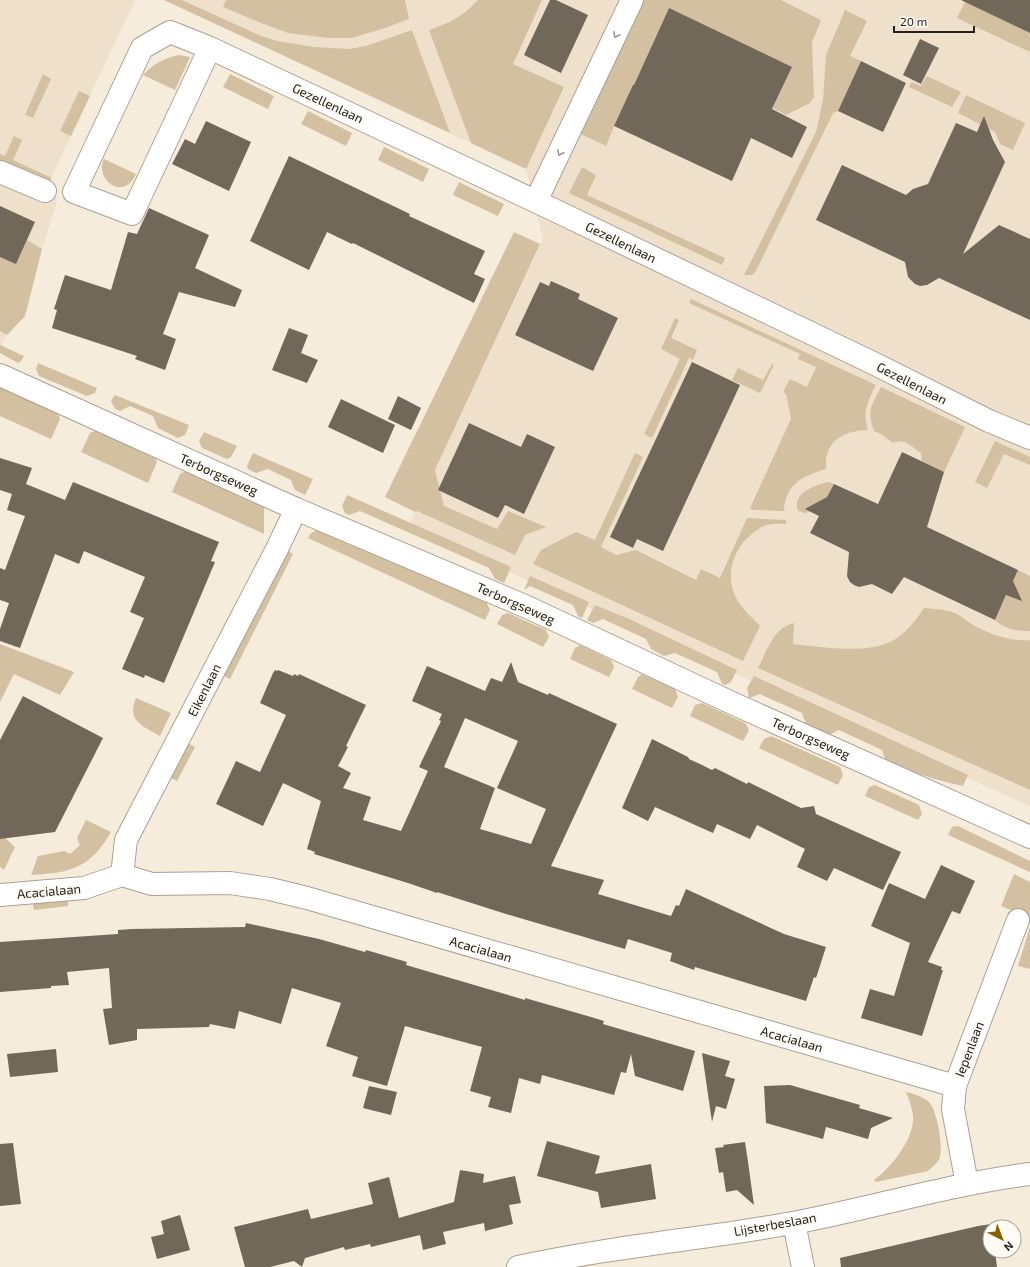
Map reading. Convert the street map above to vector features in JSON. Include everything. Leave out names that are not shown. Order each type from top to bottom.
[{"type":"street","points":[[536,202],[632,0]]},
{"type":"street","name":"Gezellenlaan","points":[[210,48],[132,214],[74,192],[142,48],[170,32],[210,48],[536,202],[868,361],[989,421],[1030,438]]},
{"type":"street","points":[[0,172],[45,191]]},
{"type":"street","name":"Terborgseweg","points":[[0,375],[296,509],[527,607],[740,706],[1030,837]]},
{"type":"street","name":"Eikenlaan","points":[[122,875],[126,840],[277,549],[296,509]]},
{"type":"street","name":"Acacialaan","points":[[0,895],[84,888],[122,875],[152,884],[230,883],[278,890],[955,1086]]},
{"type":"street","name":"Iepenlaan","points":[[967,1184],[952,1110],[955,1086],[1018,920]]},
{"type":"street","name":"Lijsterbeslaan","points":[[518,1267],[581,1254],[794,1223],[967,1184],[1030,1174]]},
{"type":"street","points":[[794,1223],[803,1267]]},
{"type":"shaded area","points":[[0,0],[135,0],[49,182],[57,202],[42,249],[25,316],[7,335],[0,349]]},
{"type":"shaded area","points":[[164,0],[1030,0],[1030,806],[408,527],[543,239],[526,169]]},
{"type":"shaded area","points":[[164,0],[182,0],[261,36],[277,41],[314,47],[349,49],[366,46],[412,30],[450,133]]},
{"type":"shaded area","points":[[226,0],[405,0],[409,19],[352,38],[328,38],[288,33],[261,23],[223,7]]},
{"type":"shaded area","points":[[478,0],[542,0],[513,64],[564,87],[526,169],[471,143],[429,30],[456,18]]},
{"type":"shaded area","points":[[642,0],[781,0],[821,20],[812,42],[814,97],[810,103],[786,115],[773,108],[791,69],[709,32],[669,8],[606,146],[579,133]]},
{"type":"shaded area","points":[[1030,0],[1030,52],[957,18],[965,2]]},
{"type":"shaded area","points":[[845,10],[867,21],[850,56],[861,61],[838,111],[833,113],[756,271],[752,275],[744,275],[816,132],[823,100],[826,55]]},
{"type":"shaded area","points":[[179,55],[190,57],[175,90],[143,75],[159,62]]},
{"type":"shaded area","points":[[43,74],[51,79],[33,118],[25,115]]},
{"type":"shaded area","points":[[230,74],[274,96],[268,109],[223,87]]},
{"type":"shaded area","points":[[927,76],[961,92],[952,107],[909,87],[911,82],[921,86]]},
{"type":"shaded area","points":[[79,91],[90,96],[71,136],[60,131]]},
{"type":"shaded area","points":[[966,95],[1025,123],[1013,150],[1000,144],[995,132],[958,113]]},
{"type":"shaded area","points":[[308,111],[352,133],[346,146],[301,124]]},
{"type":"shaded area","points":[[14,136],[22,140],[13,160],[52,178],[49,182],[0,161],[0,154],[5,156]]},
{"type":"shaded area","points":[[384,147],[429,169],[423,182],[378,160]]},
{"type":"shaded area","points":[[104,159],[136,174],[132,181],[125,186],[114,186],[105,178],[102,172]]},
{"type":"shaded area","points":[[582,167],[596,175],[587,195],[725,258],[722,265],[569,193]]},
{"type":"shaded area","points":[[459,182],[504,204],[498,216],[453,195]]},
{"type":"shaded area","points":[[0,224],[42,249],[25,316],[7,335],[0,331]]},
{"type":"shaded area","points":[[514,232],[540,244],[435,470],[444,506],[497,529],[508,511],[546,527],[525,535],[515,555],[417,511],[415,512],[385,497]]},
{"type":"shaded area","points":[[691,299],[876,385],[866,412],[866,424],[868,430],[843,435],[837,439],[828,451],[826,469],[797,482],[788,494],[784,511],[753,510],[750,508],[791,419],[786,394],[783,392],[790,379],[807,387],[816,367],[798,359],[800,354],[689,303]]},
{"type":"shaded area","points":[[675,318],[679,320],[671,338],[697,350],[693,360],[689,358],[652,438],[644,434],[680,359],[661,349]]},
{"type":"shaded area","points":[[0,345],[24,356],[22,360],[18,363],[0,353]]},
{"type":"shaded area","points":[[38,363],[97,388],[95,393],[87,396],[39,376],[36,369]]},
{"type":"shaded area","points":[[772,364],[774,365],[760,393],[732,380],[738,368],[763,380]]},
{"type":"shaded area","points":[[0,387],[57,411],[60,419],[51,439],[0,416]]},
{"type":"shaded area","points":[[881,387],[965,427],[944,472],[922,462],[921,453],[905,442],[902,441],[893,443],[881,434],[874,431],[871,418],[871,408]]},
{"type":"shaded area","points":[[115,395],[189,425],[185,435],[178,438],[158,428],[153,416],[130,406],[120,411],[115,409],[111,401]]},
{"type":"shaded area","points":[[98,430],[154,455],[157,462],[148,483],[81,452],[90,433]]},
{"type":"shaded area","points":[[204,432],[237,446],[231,457],[227,459],[202,448],[199,441]]},
{"type":"shaded area","points":[[995,441],[1030,457],[1030,465],[1004,454],[987,488],[975,482]]},
{"type":"shaded area","points":[[253,453],[313,479],[305,495],[295,490],[291,480],[268,469],[256,473],[248,469],[247,466]]},
{"type":"shaded area","points":[[635,453],[643,457],[601,547],[616,555],[636,550],[696,580],[701,569],[720,578],[747,518],[786,520],[786,524],[767,525],[754,532],[743,543],[734,558],[731,573],[733,590],[744,610],[760,626],[743,661],[533,564],[541,550],[576,532],[595,540]]},
{"type":"shaded area","points":[[188,470],[264,505],[264,534],[172,492],[180,474]]},
{"type":"shaded area","points":[[828,482],[834,484],[822,508],[805,513],[798,511],[798,499],[801,495],[817,485]]},
{"type":"shaded area","points":[[347,495],[511,567],[504,583],[495,579],[489,568],[360,511],[349,515],[345,513],[342,506]]},
{"type":"shaded area","points":[[318,529],[487,603],[490,610],[485,620],[308,538],[310,534]]},
{"type":"shaded area","points":[[287,550],[293,554],[230,679],[222,675]]},
{"type":"shaded area","points":[[1018,570],[1030,576],[1030,631],[1011,629],[995,620]]},
{"type":"shaded area","points":[[530,576],[589,602],[582,618],[578,616],[573,605],[530,586],[524,590]]},
{"type":"shaded area","points":[[595,605],[627,618],[737,670],[731,682],[725,685],[722,684],[717,672],[675,653],[664,656],[651,649],[646,639],[603,619],[593,623],[587,620]]},
{"type":"shaded area","points":[[924,608],[944,610],[955,613],[973,625],[1001,637],[1015,640],[1030,640],[1030,790],[758,668],[776,635],[787,626],[794,623],[793,644],[858,649],[883,645],[899,637],[911,626]]},
{"type":"shaded area","points":[[508,613],[546,630],[549,637],[543,647],[497,624],[502,615]]},
{"type":"shaded area","points":[[0,644],[74,672],[60,695],[14,674],[0,702]]},
{"type":"shaded area","points":[[580,645],[611,660],[614,667],[609,677],[570,659],[575,648]]},
{"type":"shaded area","points":[[642,674],[675,689],[678,697],[672,708],[632,689],[638,677]]},
{"type":"shaded area","points":[[754,676],[968,775],[963,786],[924,776],[886,762],[882,750],[839,730],[829,735],[806,724],[802,713],[760,694],[749,698],[747,688]]},
{"type":"shaded area","points":[[136,698],[171,713],[160,736],[142,726],[138,722],[133,712],[133,706]]},
{"type":"shaded area","points":[[702,703],[745,723],[749,730],[743,741],[690,716],[695,705]]},
{"type":"shaded area","points":[[771,736],[840,767],[843,775],[838,785],[759,748],[764,739]]},
{"type":"shaded area","points":[[188,743],[195,747],[177,781],[169,777]]},
{"type":"shaded area","points":[[875,785],[919,805],[922,814],[918,820],[865,796],[869,787]]},
{"type":"shaded area","points":[[86,820],[111,832],[95,854],[87,861],[68,870],[31,875],[38,856],[64,851],[70,854],[80,845],[77,838]]},
{"type":"shaded area","points":[[0,821],[5,838],[15,847],[4,870],[0,867]]},
{"type":"shaded area","points":[[958,826],[1030,861],[1030,872],[948,835],[952,827]]},
{"type":"shaded area","points":[[1014,874],[1030,882],[1030,921],[1028,917],[1001,906]]},
{"type":"shaded area","points":[[68,900],[68,906],[34,910],[33,904]]},
{"type":"shaded area","points":[[1030,927],[1030,969],[1018,966]]},
{"type":"shaded area","points":[[906,1092],[924,1098],[932,1106],[939,1128],[941,1145],[940,1157],[928,1171],[876,1182],[874,1180],[888,1168],[901,1152],[913,1125],[913,1116]]},
{"type":"building","points":[[550,0],[556,0],[588,15],[561,73],[524,55]]},
{"type":"building","points":[[961,0],[1030,0],[1030,33]]},
{"type":"building","points":[[669,8],[792,67],[772,109],[807,127],[792,158],[751,138],[732,181],[614,126]]},
{"type":"building","points":[[920,39],[939,48],[921,84],[903,75]]},
{"type":"building","points":[[861,61],[906,83],[883,132],[838,111]]},
{"type":"building","points":[[984,116],[993,140],[1005,162],[963,254],[999,225],[1030,239],[1030,320],[939,278],[927,285],[920,286],[915,284],[908,277],[905,262],[816,220],[842,165],[906,195],[913,189],[928,184],[956,123],[977,132]]},
{"type":"building","points":[[206,121],[251,142],[229,191],[172,164],[185,139],[195,144]]},
{"type":"building","points":[[289,156],[410,214],[409,216],[485,251],[474,274],[485,279],[474,303],[353,243],[352,244],[327,232],[309,270],[250,241]]},
{"type":"building","points":[[0,206],[35,222],[16,264],[0,257]]},
{"type":"building","points":[[149,208],[209,235],[195,268],[242,290],[235,307],[179,292],[163,334],[176,339],[165,370],[135,359],[137,356],[52,328],[57,310],[54,309],[65,275],[111,290],[128,232],[137,234]]},
{"type":"building","points":[[551,281],[580,294],[578,299],[618,318],[593,371],[515,335],[540,282],[549,286]]},
{"type":"building","points":[[289,328],[308,335],[301,353],[318,360],[307,383],[272,370]]},
{"type":"building","points":[[692,362],[740,385],[663,551],[637,539],[633,548],[610,537]]},
{"type":"building","points":[[398,396],[421,408],[411,430],[388,419]]},
{"type":"building","points":[[341,399],[395,425],[383,453],[328,427]]},
{"type":"building","points":[[469,423],[521,447],[527,434],[555,447],[524,514],[505,505],[498,518],[438,490]]},
{"type":"building","points":[[902,452],[944,472],[927,527],[1018,570],[1013,581],[1022,601],[1006,595],[995,620],[904,577],[892,594],[872,584],[859,587],[854,585],[850,582],[847,576],[849,552],[810,533],[819,516],[805,509],[827,497],[834,484],[878,504]]},
{"type":"building","points":[[0,458],[32,468],[26,484],[65,500],[73,482],[219,542],[211,561],[215,562],[164,683],[145,675],[144,678],[122,669],[144,618],[130,612],[145,577],[84,551],[79,564],[55,554],[20,648],[0,641],[0,629],[9,603],[0,600],[0,568],[5,570],[25,516],[7,510],[12,494],[0,490]]},
{"type":"building","points":[[511,662],[518,682],[548,695],[549,693],[617,724],[551,866],[604,880],[598,894],[671,916],[676,905],[679,906],[686,889],[784,934],[826,947],[816,978],[814,977],[806,1001],[695,967],[694,970],[670,961],[672,953],[628,939],[625,949],[437,893],[314,854],[315,852],[307,849],[321,801],[283,783],[263,826],[216,804],[236,761],[260,772],[286,715],[260,703],[275,670],[293,676],[294,674],[298,676],[299,674],[366,705],[338,766],[351,773],[343,788],[371,797],[363,820],[401,831],[428,771],[419,767],[441,721],[439,720],[442,714],[412,701],[427,666],[485,691],[491,678],[502,682]],"holes":[[[465,718],[518,741],[497,788],[546,809],[531,844],[480,829],[495,788],[444,767]]]},
{"type":"building","points":[[23,696],[103,738],[55,832],[0,839],[0,740]]},
{"type":"building","points":[[652,739],[712,770],[715,768],[747,784],[748,782],[801,808],[814,806],[816,814],[901,852],[883,890],[834,868],[827,881],[797,867],[805,849],[757,825],[750,839],[717,824],[713,833],[655,807],[648,821],[622,808]]},
{"type":"building","points":[[941,865],[975,881],[960,914],[952,911],[928,962],[942,967],[941,970],[943,970],[922,1036],[861,1018],[870,989],[894,996],[910,943],[871,926],[889,883],[925,899]]},
{"type":"building","points":[[246,923],[319,939],[365,952],[366,950],[407,962],[406,965],[525,1000],[525,998],[591,1017],[604,1021],[603,1024],[695,1051],[683,1091],[635,1076],[631,1054],[626,1073],[621,1072],[614,1095],[542,1075],[540,1084],[519,1078],[511,1113],[488,1107],[491,1097],[470,1091],[482,1047],[405,1026],[387,1086],[352,1076],[358,1057],[326,1046],[341,1003],[292,988],[281,1024],[239,1011],[235,1029],[210,1024],[209,1027],[137,1029],[137,1040],[109,1045],[103,1009],[112,1008],[109,968],[67,972],[69,985],[0,992],[0,942],[118,934],[118,930],[132,929],[245,927]]},
{"type":"building","points":[[56,1049],[58,1072],[10,1077],[7,1054]]},
{"type":"building","points":[[702,1053],[730,1061],[725,1076],[735,1079],[726,1109],[716,1106],[712,1122]]},
{"type":"building","points":[[790,1085],[860,1105],[859,1108],[893,1118],[871,1128],[868,1139],[826,1127],[823,1139],[766,1123],[764,1086]]},
{"type":"building","points":[[369,1086],[397,1092],[391,1115],[363,1108]]},
{"type":"building","points":[[547,1141],[600,1156],[595,1174],[651,1164],[656,1199],[601,1208],[598,1192],[537,1176]]},
{"type":"building","points":[[745,1142],[754,1205],[737,1190],[726,1192],[723,1172],[719,1173],[715,1148],[724,1147],[723,1145]]},
{"type":"building","points":[[13,1143],[21,1204],[0,1206],[0,1144]]},
{"type":"building","points":[[460,1170],[484,1174],[483,1183],[515,1176],[521,1203],[509,1205],[513,1224],[485,1231],[484,1223],[443,1232],[446,1244],[423,1250],[420,1235],[371,1247],[370,1244],[345,1250],[344,1247],[305,1258],[302,1267],[294,1261],[270,1267],[245,1267],[234,1227],[308,1209],[311,1219],[373,1204],[368,1183],[389,1177],[399,1218],[454,1202]]},
{"type":"building","points":[[180,1215],[190,1250],[157,1259],[151,1237],[164,1234],[161,1221]]},
{"type":"building","points":[[982,1225],[982,1259],[996,1259],[997,1267],[841,1267],[840,1258]]}]
